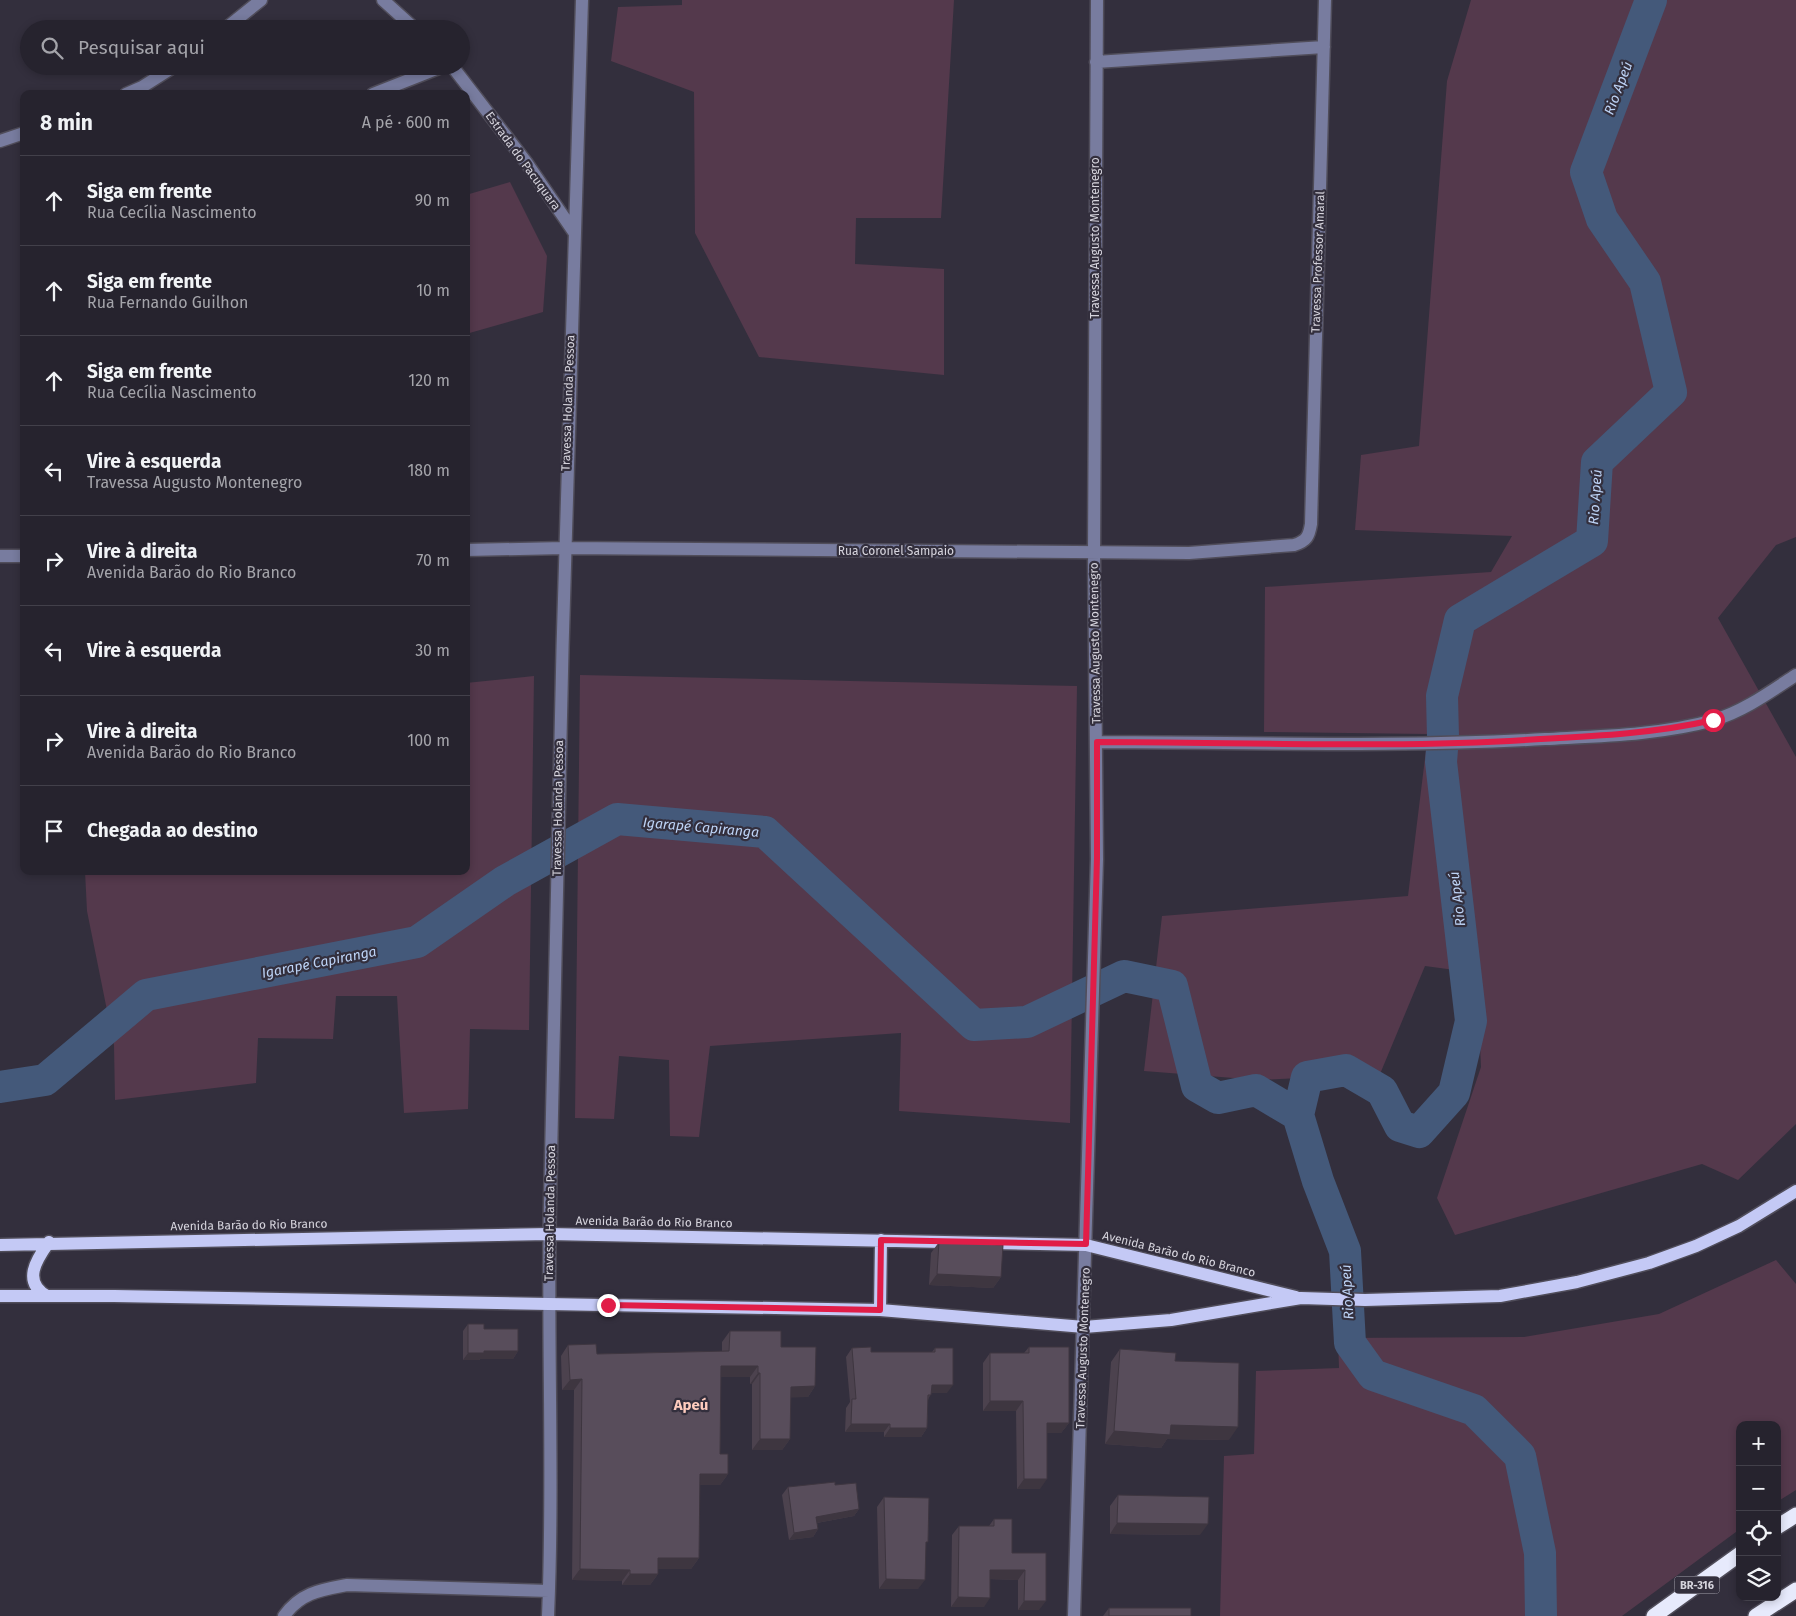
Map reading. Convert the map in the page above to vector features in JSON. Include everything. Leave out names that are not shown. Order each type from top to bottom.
[{"type":"highway","points":[[1781,1524],[1796,1515]]},
{"type":"highway","name":"BR-316","points":[[1654,1616],[1737,1556]]},
{"type":"highway","points":[[1756,1616],[1796,1590]]},
{"type":"main road","name":"Avenida Barão do Rio Branco","points":[[0,1245],[49,1242],[549,1234],[1086,1244],[1301,1298],[1365,1300],[1500,1296],[1577,1282],[1649,1263],[1696,1246],[1740,1226],[1796,1191]]},
{"type":"main road","points":[[880,1310],[881,1240]]},
{"type":"main road","points":[[48,1296],[36,1287],[32,1276],[38,1257],[49,1242]]},
{"type":"main road","name":"Avenida Barão do Rio Branco","points":[[0,1296],[880,1310],[1084,1327],[1171,1320],[1301,1298]]},
{"type":"street","points":[[236,20],[261,0]]},
{"type":"street","points":[[382,0],[404,20]]},
{"type":"street","name":"Travessa Holanda Pessoa","points":[[548,1616],[548,1304],[556,887],[564,548],[582,0]]},
{"type":"street","name":"Travessa Augusto Montenegro","points":[[1074,1616],[1097,858],[1094,553],[1097,0]]},
{"type":"street","name":"Travessa Professor Amaral","points":[[1311,524],[1325,0]]},
{"type":"street","points":[[1096,62],[1324,46]]},
{"type":"street","points":[[133,90],[159,75]]},
{"type":"street","points":[[383,90],[421,75]]},
{"type":"street","name":"Estrada do Pacuquara","points":[[459,75],[526,162],[574,232]]},
{"type":"street","points":[[0,141],[20,134]]},
{"type":"street","name":"Rua Coronel Sampaio","points":[[470,550],[564,548],[1094,553],[1189,552],[1294,545],[1304,542],[1309,536],[1311,524]]},
{"type":"street","points":[[0,556],[20,556]]},
{"type":"street","points":[[1097,742],[1462,744],[1603,736],[1693,725],[1738,710],[1796,675]]},
{"type":"street","points":[[284,1616],[304,1596],[315,1591],[347,1585],[549,1591]]},
{"type":"shaded area","points":[[682,0],[954,0],[941,218],[856,218],[855,264],[944,269],[944,375],[759,357],[695,233],[694,92],[611,61],[618,7],[682,5]]},
{"type":"shaded area","points":[[1471,0],[1796,0],[1796,537],[1776,545],[1718,618],[1796,757],[1796,1124],[1738,1180],[1702,1164],[1455,1235],[1437,1198],[1481,1067],[1477,973],[1425,966],[1380,1074],[1259,1080],[1144,1071],[1162,916],[1408,896],[1428,734],[1264,732],[1265,587],[1491,572],[1512,536],[1355,530],[1361,455],[1419,446],[1447,81]]},
{"type":"shaded area","points":[[510,182],[547,256],[543,312],[470,333],[470,194]]},
{"type":"shaded area","points":[[580,675],[1077,686],[1070,1123],[899,1111],[901,1033],[710,1046],[699,1137],[670,1136],[669,1060],[619,1056],[614,1119],[575,1118]]},
{"type":"shaded area","points":[[534,676],[529,1030],[470,1029],[468,1109],[404,1113],[397,996],[336,996],[333,1039],[258,1038],[256,1083],[115,1100],[114,1045],[87,911],[85,875],[470,875],[470,683]]},
{"type":"shaded area","points":[[1776,1260],[1796,1284],[1796,1490],[1781,1499],[1781,1421],[1736,1421],[1736,1532],[1622,1616],[1220,1616],[1224,1456],[1254,1454],[1256,1371],[1339,1368],[1338,1338],[1524,1337],[1659,1314]]},
{"type":"building","points":[[939,1242],[1003,1245],[1001,1277],[937,1274]]},
{"type":"building","points":[[468,1324],[484,1324],[484,1329],[518,1329],[518,1351],[468,1353]]},
{"type":"building","points":[[730,1331],[781,1331],[781,1347],[816,1347],[815,1386],[791,1387],[790,1439],[760,1439],[760,1373],[758,1373],[758,1366],[721,1366],[720,1454],[728,1454],[728,1474],[700,1474],[699,1558],[658,1558],[658,1574],[630,1574],[630,1570],[580,1569],[582,1379],[570,1380],[568,1345],[596,1344],[597,1354],[729,1351]]},
{"type":"building","points":[[871,1347],[871,1352],[935,1352],[935,1348],[953,1348],[953,1385],[932,1385],[931,1395],[928,1395],[927,1428],[890,1428],[890,1424],[851,1424],[852,1399],[856,1399],[852,1348]]},
{"type":"building","points":[[1029,1347],[1069,1347],[1069,1423],[1047,1423],[1047,1479],[1024,1479],[1023,1401],[990,1401],[990,1353],[1029,1353]]},
{"type":"building","points":[[1120,1349],[1176,1353],[1175,1361],[1239,1363],[1238,1427],[1171,1425],[1170,1435],[1114,1431]]},
{"type":"building","points":[[835,1482],[835,1485],[856,1483],[859,1509],[816,1517],[818,1529],[794,1533],[788,1487]]},
{"type":"building","points":[[1118,1495],[1209,1497],[1208,1524],[1117,1523]]},
{"type":"building","points":[[884,1497],[929,1498],[925,1580],[886,1579]]},
{"type":"building","points":[[994,1519],[1012,1519],[1012,1553],[1046,1553],[1046,1601],[1024,1601],[1025,1570],[990,1570],[990,1598],[958,1597],[959,1526],[994,1526]]},
{"type":"building","points":[[1109,1608],[1191,1608],[1191,1616],[1109,1616]]},
{"type":"waterway","name":"Rio Apeú","points":[[1541,1616],[1540,1553],[1520,1456],[1474,1410],[1373,1375],[1350,1343],[1345,1251],[1318,1181],[1298,1115],[1307,1077],[1346,1070],[1382,1091],[1400,1126],[1419,1132],[1454,1093],[1471,1021],[1441,762],[1443,737],[1442,696],[1460,620],[1592,541],[1597,462],[1671,392],[1645,282],[1602,219],[1586,172],[1651,0]]},
{"type":"waterway","name":"Igarapé Capiranga","points":[[0,1087],[45,1080],[146,995],[417,942],[505,881],[617,819],[765,832],[974,1025],[1027,1022],[1124,976],[1172,986],[1197,1086],[1218,1098],[1256,1090],[1298,1115]]},
{"type":"district","name":"Apeú","points":[[691,1405]]},
{"type":"route","points":[[608,1305],[880,1310],[881,1240],[1086,1244],[1097,858],[1097,742],[1462,744],[1603,736],[1693,725],[1713,720]]}]
